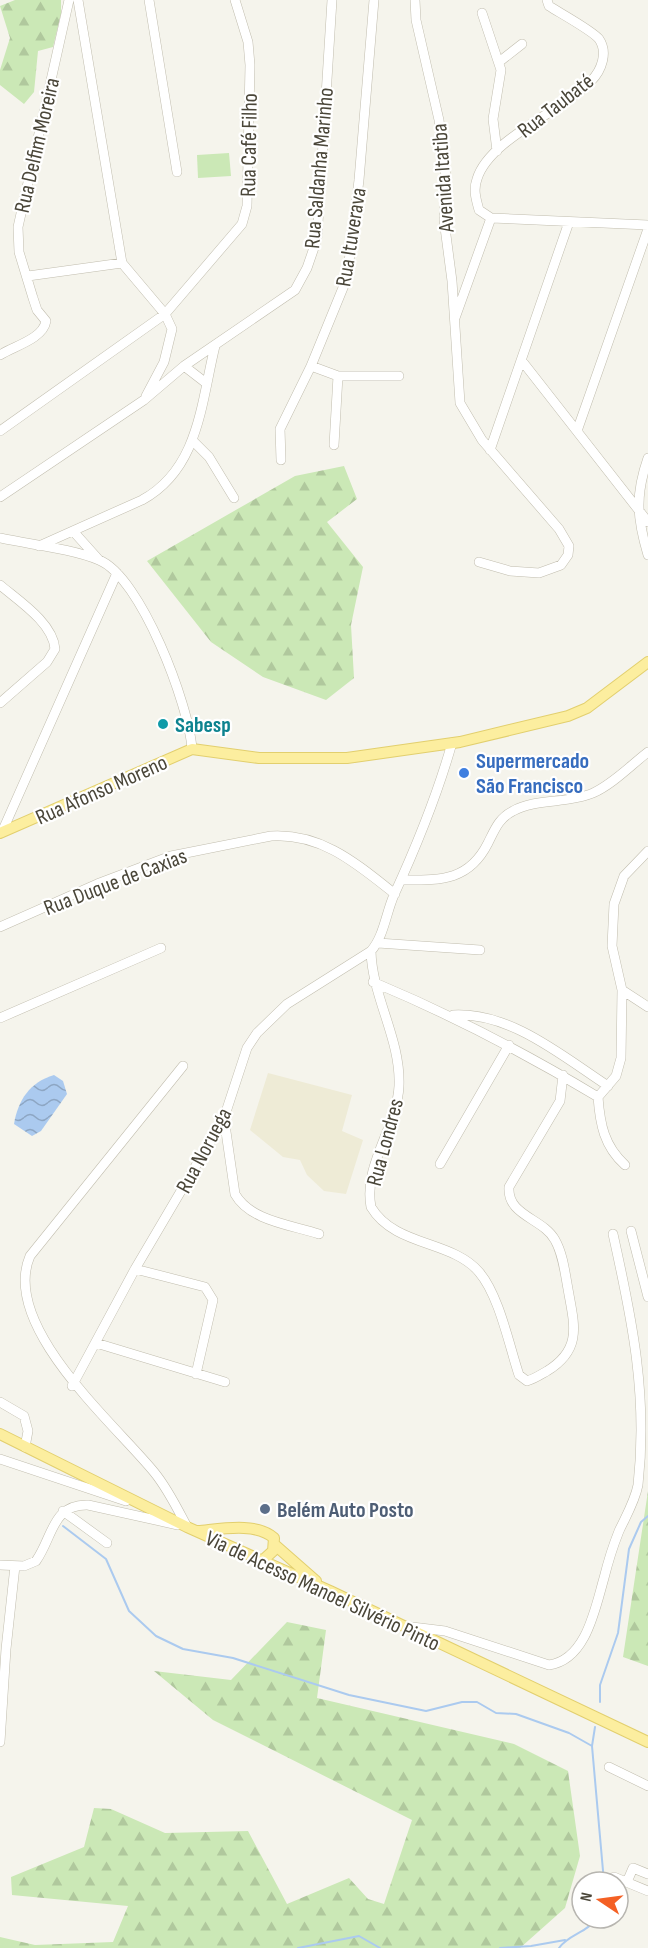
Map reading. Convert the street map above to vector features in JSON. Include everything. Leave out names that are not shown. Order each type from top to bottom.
[{"type":"main road","name":"Rua Afonso Moreno","points":[[1,833],[192,749],[259,758],[347,758],[452,743],[501,733],[587,708],[648,662]]},
{"type":"main road","name":"Via de Acesso Manoel Silvério Pinto","points":[[0,1434],[191,1529],[323,1588],[648,1742]]},
{"type":"main road","points":[[191,1529],[262,1531],[274,1538],[275,1545],[269,1557],[262,1561]]},
{"type":"main road","points":[[275,1545],[323,1588]]},
{"type":"street","name":"Rua Delfim Moreira","points":[[0,355],[42,332],[46,321],[37,310],[19,252],[18,227],[69,0]]},
{"type":"street","points":[[78,0],[122,263],[165,314],[172,329],[164,362],[144,400]]},
{"type":"street","points":[[149,0],[177,172]]},
{"type":"street","name":"Rua Café Filho","points":[[0,431],[165,314],[242,224],[245,215],[250,65],[248,42],[235,0]]},
{"type":"street","name":"Rua Saldanha Marinho","points":[[0,497],[144,400],[184,366],[295,290],[314,252],[332,0]]},
{"type":"street","name":"Rua Ituverava","points":[[281,460],[280,429],[342,295],[351,260],[374,0]]},
{"type":"street","name":"Avenida Itatiba","points":[[415,0],[416,20],[439,120],[447,177],[444,220],[460,403],[490,450],[559,529],[569,546],[568,555],[561,565],[539,573],[510,571],[479,562]]},
{"type":"street","name":"Rua Taubaté","points":[[491,218],[479,210],[475,192],[480,170],[497,151],[587,85],[598,73],[602,61],[603,49],[598,37],[549,6],[547,0]]},
{"type":"street","points":[[482,13],[500,62],[500,83],[493,119],[497,151]]},
{"type":"street","points":[[500,62],[522,44]]},
{"type":"street","points":[[453,322],[491,218],[648,227],[577,431]]},
{"type":"street","points":[[490,450],[569,222]]},
{"type":"street","points":[[28,276],[122,263]]},
{"type":"street","points":[[39,546],[156,492],[176,473],[193,441],[214,346]]},
{"type":"street","points":[[522,361],[648,522]]},
{"type":"street","points":[[184,366],[206,383]]},
{"type":"street","points":[[310,366],[339,376],[399,376]]},
{"type":"street","points":[[334,445],[339,376]]},
{"type":"street","points":[[193,441],[209,457],[234,498]]},
{"type":"street","points":[[648,458],[641,481],[637,509],[648,555]]},
{"type":"street","points":[[73,531],[100,561],[117,573],[147,616],[186,711],[192,749]]},
{"type":"street","points":[[0,538],[100,561]]},
{"type":"street","points":[[1,833],[117,573]]},
{"type":"street","points":[[0,585],[52,636],[55,649],[46,662],[0,703]]},
{"type":"street","points":[[452,743],[435,799],[375,947],[480,950]]},
{"type":"street","points":[[403,880],[458,875],[482,854],[501,819],[511,812],[522,806],[592,793],[648,752]]},
{"type":"street","name":"Rua Duque de Caxias","points":[[0,927],[97,884],[171,856],[271,836],[287,835],[316,840],[359,865],[395,894]]},
{"type":"street","points":[[598,1097],[616,1076],[621,1058],[622,990],[612,945],[614,904],[624,876],[648,851]]},
{"type":"street","name":"Rua Londres","points":[[375,947],[373,982],[386,1014],[399,1086],[371,1183],[369,1197],[371,1207],[389,1227],[445,1251],[479,1272],[491,1293],[519,1375],[522,1380],[530,1381],[555,1366],[570,1349],[574,1329],[564,1267],[551,1233],[512,1204],[509,1187],[560,1101],[564,1075]]},
{"type":"street","name":"Rua Noruega","points":[[72,1386],[135,1269],[224,1118],[248,1048],[257,1034],[287,1004],[375,947]]},
{"type":"street","points":[[0,1018],[161,948]]},
{"type":"street","points":[[373,982],[451,1015],[564,1075],[598,1097],[603,1132],[609,1146],[625,1165]]},
{"type":"street","points":[[622,990],[648,1007]]},
{"type":"street","points":[[451,1015],[472,1014],[490,1017],[537,1040],[608,1086]]},
{"type":"street","points":[[440,1164],[509,1045]]},
{"type":"street","points":[[183,1066],[30,1256],[20,1277],[20,1288],[42,1348],[72,1386],[153,1472],[173,1498],[191,1529]]},
{"type":"street","points":[[224,1118],[235,1194],[239,1202],[257,1214],[319,1234]]},
{"type":"street","points":[[631,1231],[648,1297]]},
{"type":"street","points":[[404,1626],[445,1631],[539,1664],[556,1664],[569,1656],[580,1644],[590,1624],[609,1558],[638,1486],[645,1419],[645,1360],[613,1234]]},
{"type":"street","points":[[135,1269],[205,1287],[212,1294],[213,1300],[196,1374]]},
{"type":"street","points":[[96,1343],[225,1382]]},
{"type":"street","points":[[0,1402],[24,1416],[28,1431],[25,1447]]},
{"type":"street","points":[[0,1459],[149,1508]]},
{"type":"street","points":[[0,1565],[31,1565],[36,1562],[63,1511],[71,1506],[88,1505],[191,1529]]},
{"type":"street","points":[[63,1511],[107,1543]]},
{"type":"street","points":[[0,1742],[3,1649],[15,1566]]},
{"type":"street","points":[[609,1767],[648,1786]]},
{"type":"street","points":[[630,1875],[633,1868],[648,1874]]},
{"type":"street","points":[[630,1883],[648,1891]]},
{"type":"shaded area","points":[[268,1073],[352,1095],[342,1131],[363,1140],[346,1194],[324,1191],[307,1175],[300,1160],[283,1157],[250,1130]]},
{"type":"green space","points":[[15,0],[61,0],[61,14],[53,47],[38,51],[34,92],[24,104],[0,85],[0,70],[10,38],[0,6]]},
{"type":"green space","points":[[229,153],[231,176],[198,178],[197,155]]},
{"type":"green space","points":[[344,466],[357,499],[327,522],[363,567],[351,625],[354,678],[326,700],[263,677],[211,642],[147,561],[295,476]]},
{"type":"green space","points":[[648,1491],[648,1666],[623,1657]]},
{"type":"green space","points":[[287,1622],[326,1630],[317,1698],[514,1744],[568,1771],[580,1856],[576,1870],[570,1870],[570,1891],[565,1908],[520,1948],[0,1948],[0,1937],[35,1945],[113,1942],[128,1906],[12,1895],[11,1877],[84,1847],[94,1808],[111,1809],[165,1833],[248,1831],[287,1904],[349,1878],[368,1899],[384,1904],[412,1820],[213,1720],[154,1671],[231,1680]]},
{"type":"water","points":[[54,1075],[63,1081],[67,1094],[41,1131],[32,1136],[14,1124],[16,1115],[26,1093],[38,1082]]},
{"type":"waterway","points":[[600,1702],[600,1685],[618,1633],[629,1549],[641,1522],[648,1516]]},
{"type":"waterway","points":[[63,1526],[106,1559],[129,1611],[156,1636],[183,1649],[233,1658],[349,1695],[426,1711],[462,1702],[477,1702],[496,1713],[516,1714],[569,1733],[592,1746]]},
{"type":"waterway","points":[[595,1727],[592,1746],[603,1870]]},
{"type":"waterway","points":[[559,1948],[583,1930]]},
{"type":"waterway","points":[[298,1948],[359,1936],[380,1948]]},
{"type":"waterway","points":[[500,1948],[531,1946],[565,1940]]},
{"type":"place","name":"Sabesp","points":[[163,724]]},
{"type":"place","name":"Supermercado São Francisco","points":[[464,773]]},
{"type":"place","name":"Belém Auto Posto","points":[[265,1509]]}]
